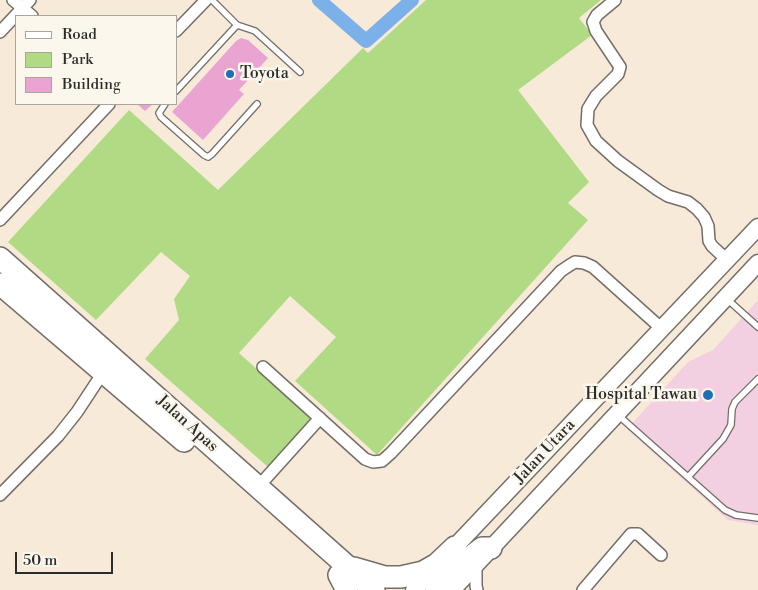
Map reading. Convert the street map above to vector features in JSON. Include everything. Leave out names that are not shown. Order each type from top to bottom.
[{"type":"highway","name":"Jalan Apas","points":[[0,258],[258,487],[356,590]]},
{"type":"highway","name":"Jalan Apas","points":[[0,284],[344,577],[374,590]]},
{"type":"highway","points":[[344,577],[368,573],[385,577],[401,577],[423,572],[437,564],[455,547]]},
{"type":"highway","points":[[436,590],[473,554],[482,548],[490,548]]},
{"type":"main road","name":"Jalan Utara","points":[[414,590],[758,227]]},
{"type":"main road","name":"Jalan Utara","points":[[452,590],[758,263]]},
{"type":"main road","points":[[672,316],[678,317],[691,312],[714,290],[718,290],[726,297]]},
{"type":"street","points":[[13,0],[26,4],[16,15]]},
{"type":"street","points":[[178,29],[206,0]]},
{"type":"street","points":[[615,0],[597,15],[593,22],[596,31],[620,67],[618,74],[596,96],[588,109],[586,125],[596,141],[618,161],[668,196],[688,202],[697,208],[708,226],[712,246],[727,260]]},
{"type":"street","points":[[0,32],[15,16]]},
{"type":"street","points":[[0,220],[108,105]]},
{"type":"street","points":[[263,367],[366,459],[373,462],[382,461],[561,271],[575,262],[593,267],[661,328]]},
{"type":"street","points":[[0,495],[58,436],[77,412],[104,371]]},
{"type":"street","points":[[258,487],[320,418]]},
{"type":"street","points":[[583,590],[631,534],[638,534],[661,555]]},
{"type":"street","points":[[476,564],[477,590]]},
{"type":"lane","points":[[212,0],[237,25],[255,31],[300,72]]},
{"type":"lane","points":[[178,89],[237,25]]},
{"type":"lane","points":[[164,105],[159,113],[161,117],[208,157],[257,104]]},
{"type":"lane","points":[[726,297],[758,327]]},
{"type":"lane","points":[[688,477],[723,439],[731,425],[732,409],[735,402],[758,379]]},
{"type":"lane","points":[[616,414],[725,510],[736,515],[758,518]]},
{"type":"shaded area","name":"Hospital Tawau","points":[[758,300],[758,525],[728,520],[627,429],[688,362],[713,350]]},
{"type":"green space","points":[[426,0],[601,0],[579,18],[592,35],[518,90],[589,182],[568,203],[588,220],[377,455],[295,381],[336,337],[290,296],[239,353],[311,418],[268,467],[145,359],[179,320],[174,299],[190,276],[161,252],[96,320],[8,242],[129,110],[218,190],[363,48],[368,53]]},
{"type":"building","name":"Toyota","points":[[241,38],[248,40],[268,58],[239,90],[244,94],[203,140],[172,112],[236,41]]},
{"type":"building","points":[[138,105],[152,105],[145,111]]},
{"type":"waterway","points":[[319,0],[366,41],[412,0]]},
{"type":"place","name":"Toyota","points":[[230,74]]},
{"type":"place","name":"Hospital Tawau","points":[[708,395]]}]
